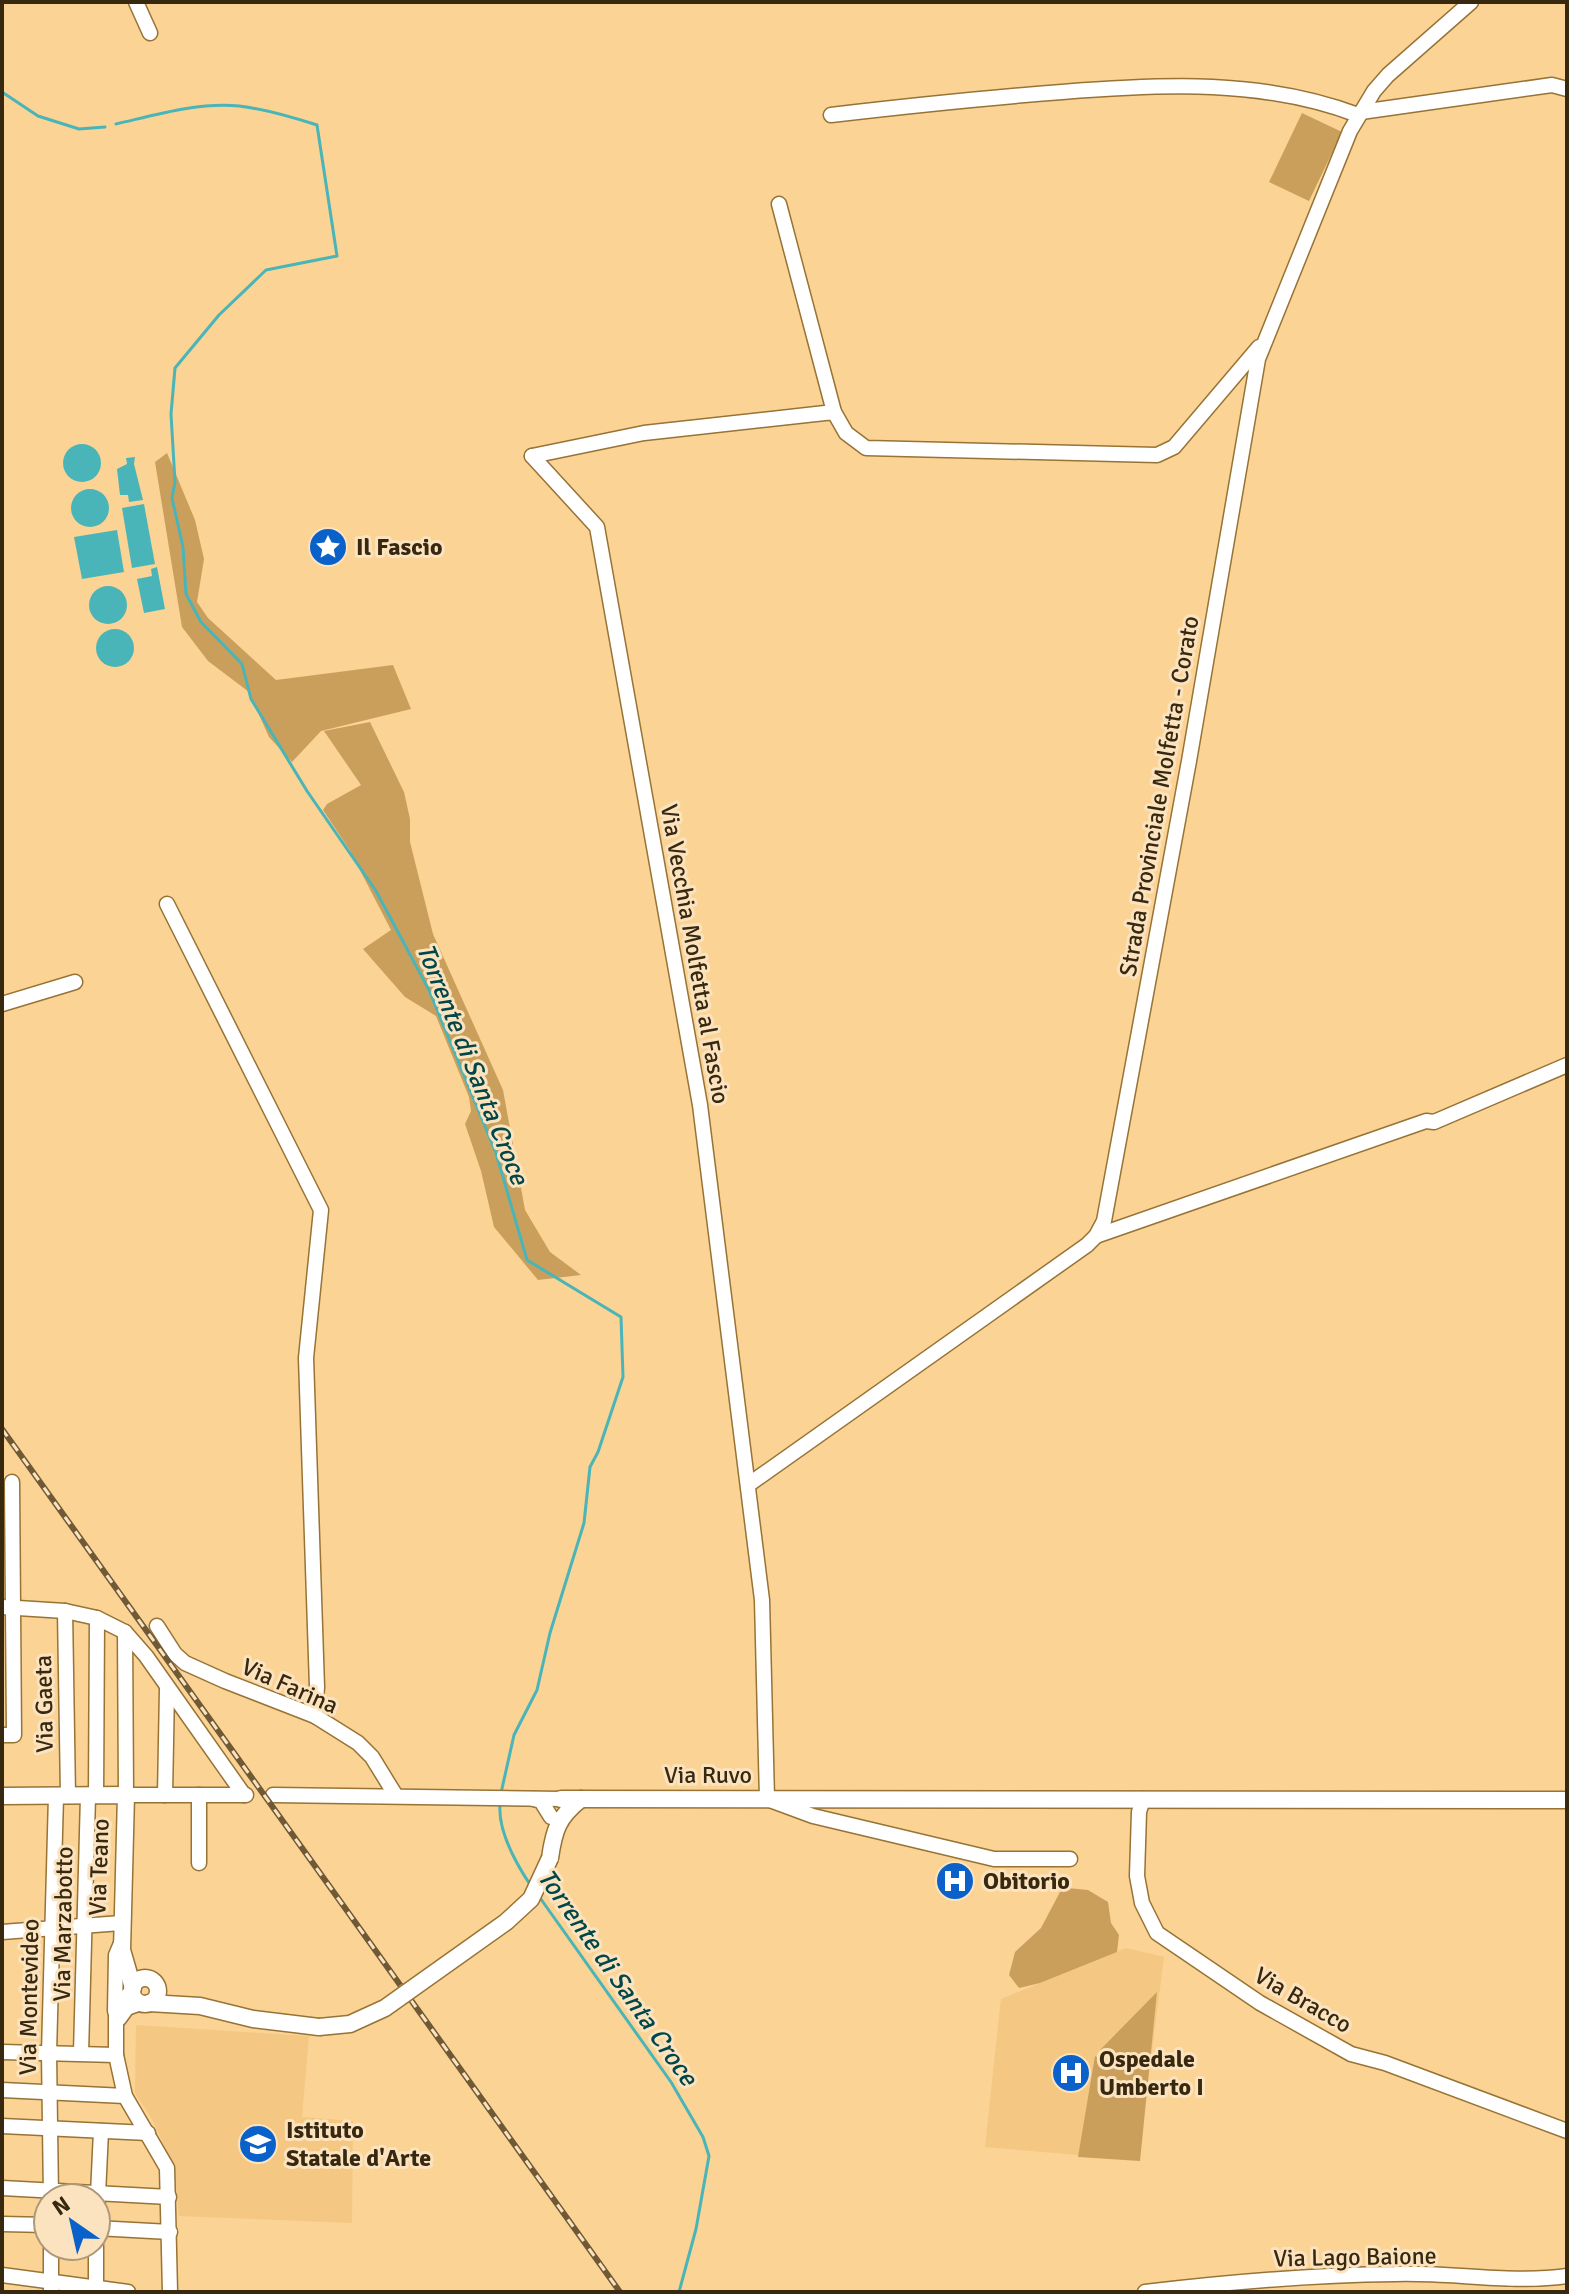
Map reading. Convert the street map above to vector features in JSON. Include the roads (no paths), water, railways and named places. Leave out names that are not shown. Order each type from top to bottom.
[{"type":"main road","points":[[2,1796],[126,1795]]},
{"type":"main road","name":"Via Teano","points":[[126,1795],[122,1945],[139,1996]]},
{"type":"main road","name":"Via Ruvo","points":[[558,1810],[581,1799],[1567,1800]]},
{"type":"main road","points":[[139,1996],[253,2019],[319,2027],[350,2024],[385,2008],[519,1912],[531,1899],[551,1850],[558,1810]]},
{"type":"main road","name":"Via Teano","points":[[122,1945],[152,1981],[200,2006]]},
{"type":"main road","points":[[139,1980],[152,1981],[157,1996],[139,1996],[139,1980]]},
{"type":"street","points":[[136,2],[150,33]]},
{"type":"street","name":"Strada Provinciale Molfetta - Corato","points":[[1096,1236],[1108,1203],[1189,761],[1258,359],[1350,131],[1360,114],[1388,75],[1471,2]]},
{"type":"street","points":[[831,115],[980,98],[1135,86],[1211,85],[1323,102],[1360,114],[1552,85],[1567,89]]},
{"type":"street","points":[[779,204],[834,412],[846,433],[866,448],[1157,455],[1174,447],[1264,341]]},
{"type":"street","name":"Via Vecchia Molfetta al Fascio","points":[[767,1799],[763,1628],[700,1105],[597,527],[532,456],[644,433],[834,412]]},
{"type":"street","points":[[167,904],[321,1210],[306,1358],[317,1687],[315,1716]]},
{"type":"street","points":[[2,1004],[75,982]]},
{"type":"street","points":[[748,1485],[1096,1236],[1426,1121],[1434,1122],[1567,1065]]},
{"type":"street","points":[[8,1735],[7,1515],[12,1482]]},
{"type":"street","points":[[7,1607],[65,1611],[97,1618],[125,1632],[146,1656],[245,1795],[126,1795],[125,1632]]},
{"type":"street","name":"Via Gaeta","points":[[62,1796],[65,1611]]},
{"type":"street","name":"Via Marzabotto","points":[[81,2053],[97,1618]]},
{"type":"street","name":"Via Farina","points":[[157,1626],[175,1654],[185,1663],[315,1716],[358,1743],[372,1757],[396,1796]]},
{"type":"street","points":[[165,1795],[167,1689]]},
{"type":"street","points":[[199,1795],[199,1863]]},
{"type":"street","name":"Via Ruvo","points":[[273,1795],[528,1797],[558,1810]]},
{"type":"street","name":"Via Montevideo","points":[[51,2182],[49,2053],[52,1928],[62,1796]]},
{"type":"street","points":[[767,1799],[813,1816],[994,1859],[1070,1859]]},
{"type":"street","name":"Via Bracco","points":[[1143,1799],[1139,1812],[1137,1876],[1142,1903],[1157,1933],[1260,2003],[1351,2054],[1385,2063],[1567,2131]]},
{"type":"street","points":[[2,1932],[121,1923]]},
{"type":"street","name":"Via Teano","points":[[122,1945],[116,1955],[116,2055],[125,2096],[167,2168],[170,2292]]},
{"type":"street","points":[[116,2022],[122,2001],[139,1996]]},
{"type":"street","points":[[2,2052],[116,2055]]},
{"type":"street","points":[[2,2090],[125,2096]]},
{"type":"street","points":[[2,2126],[148,2133]]},
{"type":"street","points":[[98,2182],[101,2131]]},
{"type":"street","points":[[2,2188],[32,2192]]},
{"type":"street","points":[[112,2193],[169,2197]]},
{"type":"street","points":[[2,2224],[32,2225]]},
{"type":"street","points":[[112,2229],[170,2232]]},
{"type":"street","points":[[51,2262],[51,2287]]},
{"type":"street","points":[[86,2288],[92,2262]]},
{"type":"street","name":"Via Lago Baione","points":[[1145,2292],[1301,2278],[1398,2274],[1478,2278],[1567,2276]]},
{"type":"street","points":[[2,2275],[51,2287],[124,2292]]},
{"type":"water","points":[[82,444],[95,450],[101,463],[95,476],[82,482],[69,476],[63,463],[69,450]]},
{"type":"water","points":[[135,457],[143,500],[129,502],[128,495],[120,495],[117,469],[127,464],[126,458]]},
{"type":"water","points":[[90,489],[103,495],[109,508],[103,521],[90,527],[77,521],[71,508],[77,495]]},
{"type":"water","points":[[144,504],[155,564],[132,568],[122,508]]},
{"type":"water","points":[[117,530],[124,572],[82,579],[74,537]]},
{"type":"water","points":[[157,567],[165,609],[144,613],[137,579],[152,576],[151,569]]},
{"type":"water","points":[[108,586],[121,592],[127,605],[121,618],[108,624],[95,618],[89,605],[95,592]]},
{"type":"water","points":[[115,629],[128,635],[134,648],[128,661],[115,667],[102,661],[96,648],[102,635]]},
{"type":"waterway","name":"Torrente di Santa Croce","points":[[2,92],[38,116],[79,129],[105,127]]},
{"type":"waterway","name":"Torrente di Santa Croce","points":[[116,124],[177,110],[224,105],[259,109],[317,125],[337,256],[266,270],[219,315],[175,368],[171,414],[175,482],[172,498],[183,547],[186,594],[201,622],[242,664],[251,699],[307,791],[376,891],[429,990],[496,1153],[527,1260],[621,1317],[623,1377],[590,1467],[584,1523],[550,1633],[537,1690],[514,1735],[501,1793]]},
{"type":"waterway","name":"Torrente di Santa Croce","points":[[500,1805],[505,1837],[531,1886]]},
{"type":"waterway","name":"Torrente di Santa Croce","points":[[538,1895],[671,2082],[703,2137],[709,2156],[696,2229],[679,2292]]},
{"type":"railway","points":[[2,1429],[620,2292]]},
{"type":"place","name":"Il Fascio","points":[[328,547]]},
{"type":"place","name":"Obitorio","points":[[955,1881]]},
{"type":"place","name":"Ospedale Umberto I","points":[[1071,2073]]},
{"type":"place","name":"Istituto Statale d'Arte","points":[[258,2144]]}]
